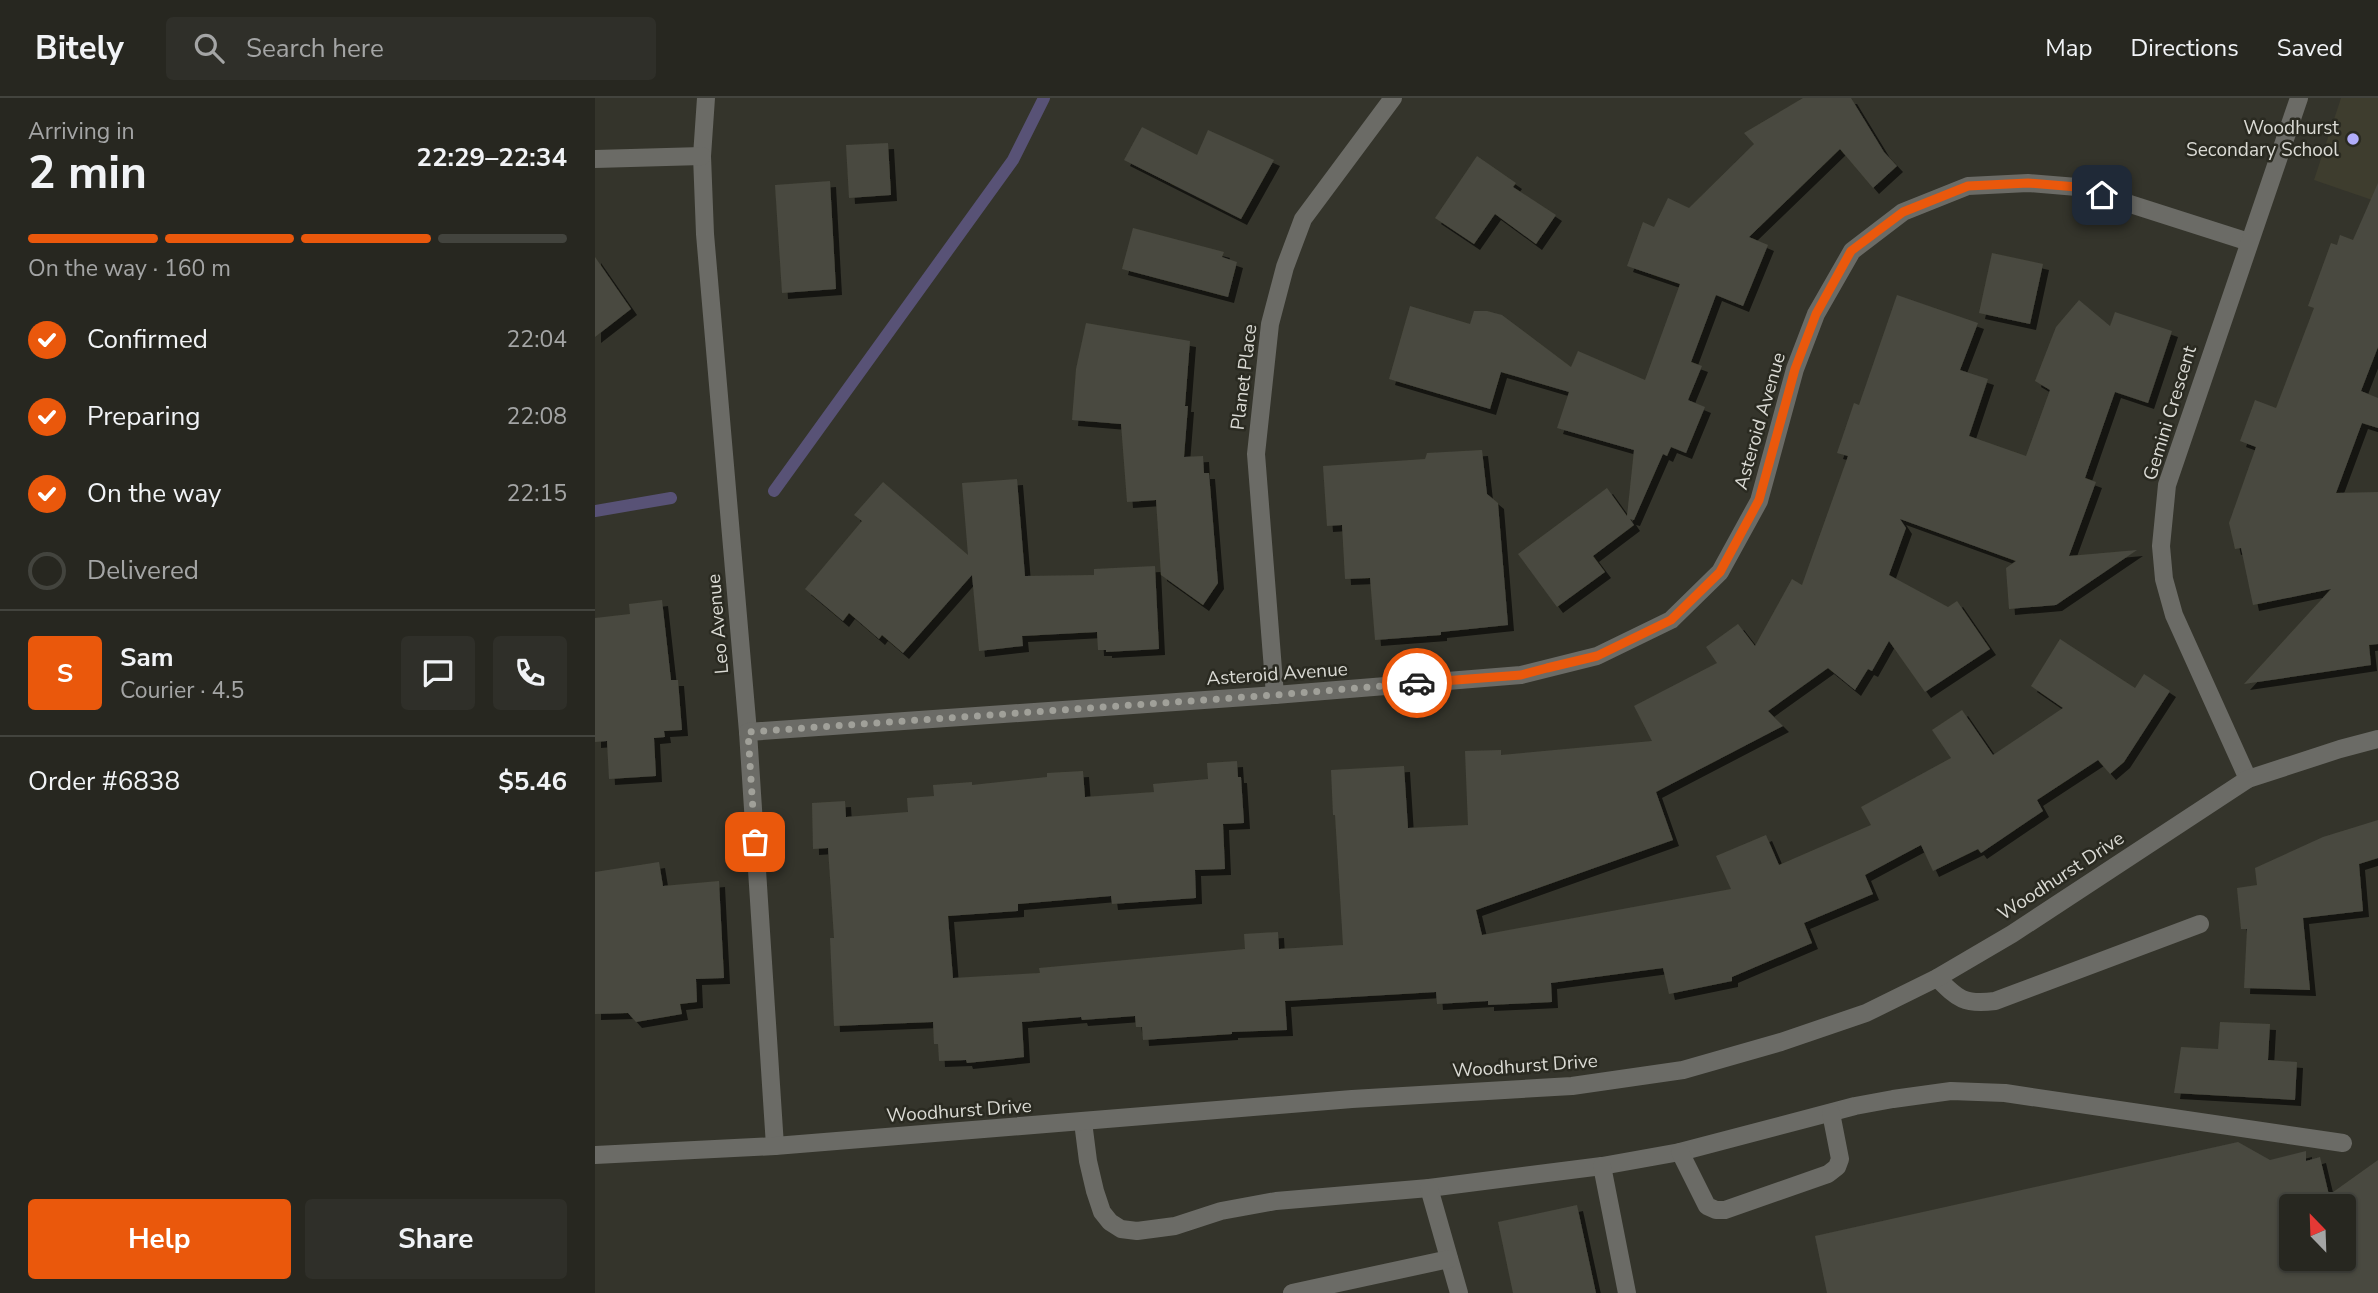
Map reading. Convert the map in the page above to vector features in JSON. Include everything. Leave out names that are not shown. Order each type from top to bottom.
[{"type":"street","name":"Leo Avenue","points":[[706,98],[702,156],[705,234],[748,732],[775,1146]]},
{"type":"street","name":"Planet Place","points":[[1275,695],[1257,454],[1270,324],[1285,267],[1303,219],[1393,98]]},
{"type":"street","name":"Gemini Crescent","points":[[2248,779],[2174,615],[2164,579],[2161,546],[2167,485],[2299,98]]},
{"type":"street","points":[[595,159],[702,156]]},
{"type":"street","name":"Asteroid Avenue","points":[[748,732],[1521,675],[1597,656],[1671,620],[1720,572],[1759,500],[1795,369],[1816,314],[1851,251],[1903,212],[1968,186],[2028,183],[2077,187],[2249,242]]},
{"type":"street","name":"Woodhurst Drive","points":[[595,1155],[775,1146],[1352,1099],[1572,1086],[1683,1070],[1781,1042],[1866,1013],[1937,978],[2012,934],[2248,779],[2378,739]]},
{"type":"street","points":[[1937,978],[1963,999],[1975,1003],[1995,1001],[2200,924]]},
{"type":"street","points":[[1083,1122],[1095,1191],[1102,1212],[1109,1222],[1121,1229],[1137,1231],[1175,1226],[1221,1211],[1276,1201],[1429,1188],[1602,1166],[1679,1152],[1893,1099],[1951,1091],[2005,1093],[2343,1143]]},
{"type":"street","points":[[1679,1152],[1707,1206],[1724,1210],[1828,1174],[1837,1167],[1840,1159],[1831,1113]]},
{"type":"street","points":[[1602,1166],[1627,1293]]},
{"type":"street","points":[[1429,1188],[1459,1293]]},
{"type":"street","points":[[1292,1293],[1449,1259]]},
{"type":"shaded area","name":"Woodhurst Secondary School","points":[[2341,98],[2378,98],[2378,202],[2314,180]]},
{"type":"building","points":[[1803,98],[1851,98],[1884,152],[1897,166],[1873,188],[1840,149],[1749,237],[1768,245],[1743,306],[1716,295],[1691,362],[1702,366],[1688,400],[1705,407],[1686,453],[1671,447],[1667,456],[1663,454],[1634,520],[1630,519],[1634,525],[1593,556],[1605,572],[1557,607],[1518,554],[1607,488],[1627,516],[1634,450],[1557,428],[1569,392],[1501,372],[1490,409],[1389,379],[1410,306],[1470,324],[1474,311],[1502,315],[1571,367],[1578,351],[1645,380],[1680,284],[1627,266],[1643,222],[1654,227],[1668,198],[1689,208],[1754,144],[1744,133]]},
{"type":"building","points":[[1142,127],[1197,155],[1208,130],[1274,160],[1241,219],[1124,160]]},
{"type":"building","points":[[888,143],[891,195],[849,198],[846,145]]},
{"type":"building","points":[[1477,156],[1516,183],[1513,187],[1556,215],[1536,244],[1495,214],[1474,244],[1435,218]]},
{"type":"building","points":[[830,181],[836,289],[782,293],[775,185]]},
{"type":"building","points":[[2378,183],[2378,347],[2361,391],[2378,398],[2378,428],[2362,423],[2336,493],[2378,492],[2378,644],[2369,645],[2371,665],[2244,684],[2331,589],[2253,605],[2241,548],[2235,549],[2229,523],[2256,447],[2240,441],[2255,400],[2276,408],[2314,308],[2308,306],[2331,243],[2337,245],[2340,235],[2353,240]]},
{"type":"building","points":[[1133,228],[1224,252],[1222,257],[1237,262],[1228,297],[1122,269]]},
{"type":"building","points":[[1992,253],[2043,264],[2030,324],[1979,313]]},
{"type":"building","points":[[595,257],[631,309],[595,337]]},
{"type":"building","points":[[1897,295],[1978,323],[1960,370],[1988,379],[1969,436],[2026,456],[2050,390],[2035,381],[2056,327],[2079,300],[2110,326],[2115,312],[2172,331],[2148,403],[2115,392],[2085,478],[2096,482],[2069,556],[2137,550],[2056,605],[2009,609],[2006,568],[2016,561],[1900,519],[1906,528],[1889,575],[1948,607],[1957,601],[1990,649],[1925,692],[1889,641],[1872,671],[1868,669],[1855,690],[1828,668],[1768,711],[1783,726],[1656,792],[1673,840],[1476,910],[1482,935],[1731,889],[1716,856],[1766,835],[1779,865],[1871,825],[1861,807],[1951,758],[1932,730],[1962,710],[1993,755],[2063,708],[2031,686],[2060,639],[2135,688],[2144,674],[2170,691],[2124,762],[2110,774],[2098,760],[2037,800],[2043,811],[1981,853],[1978,849],[1933,871],[1921,845],[1865,875],[1873,894],[1804,923],[1812,943],[1732,977],[1732,981],[1669,994],[1663,968],[1551,983],[1552,1002],[1488,1005],[1488,1001],[1437,1004],[1436,992],[1285,1001],[1287,1030],[1143,1040],[1142,1027],[1136,1027],[1135,1016],[1022,1022],[1024,1057],[967,1063],[966,1060],[939,1061],[938,1044],[934,1044],[933,1022],[834,1026],[830,938],[834,938],[828,848],[813,849],[812,803],[845,801],[846,817],[908,812],[907,798],[934,796],[933,785],[972,782],[972,785],[1047,777],[1047,773],[1083,771],[1085,797],[1154,792],[1153,784],[1208,779],[1207,763],[1237,761],[1238,777],[1241,777],[1244,823],[1223,824],[1225,869],[1195,870],[1196,898],[1112,904],[1111,896],[1018,904],[1018,911],[948,916],[953,978],[1040,973],[1039,968],[1245,949],[1244,934],[1278,932],[1279,949],[1343,945],[1331,770],[1404,766],[1408,828],[1468,825],[1465,751],[1501,750],[1501,755],[1652,741],[1634,706],[1717,663],[1706,647],[1738,624],[1755,646],[1792,579],[1802,585],[1848,456],[1837,453],[1854,403],[1859,405]]},
{"type":"building","points":[[1086,323],[1190,341],[1184,457],[1203,456],[1204,473],[1209,473],[1218,583],[1203,605],[1161,575],[1156,500],[1127,502],[1121,424],[1072,420],[1076,369]]},
{"type":"building","points":[[1482,450],[1487,494],[1498,503],[1508,625],[1441,632],[1441,635],[1375,640],[1370,578],[1345,579],[1342,525],[1327,526],[1323,466],[1425,459],[1427,453]]},
{"type":"building","points":[[1017,479],[1025,576],[1094,575],[1094,569],[1155,566],[1159,649],[1106,652],[1098,650],[1097,632],[1022,636],[1023,646],[979,651],[972,575],[903,653],[882,635],[879,639],[849,613],[843,621],[805,589],[862,521],[854,515],[883,482],[968,555],[962,483]]},
{"type":"building","points":[[662,600],[671,680],[678,680],[682,730],[664,731],[665,737],[654,738],[656,776],[609,779],[607,741],[595,742],[595,618],[630,614],[629,604]]},
{"type":"building","points":[[2378,820],[2378,858],[2359,864],[2363,911],[2303,918],[2310,990],[2244,988],[2247,929],[2241,929],[2237,888],[2257,885],[2255,868],[2323,837]]},
{"type":"building","points":[[659,862],[663,886],[719,881],[724,978],[696,979],[697,1002],[680,1004],[682,1014],[636,1022],[628,1013],[595,1014],[595,872]]},
{"type":"building","points":[[2220,1022],[2270,1024],[2268,1060],[2297,1062],[2295,1100],[2174,1093],[2181,1047],[2218,1049]]},
{"type":"building","points":[[2238,1142],[2270,1160],[2306,1151],[2306,1161],[2320,1157],[2329,1194],[2279,1194],[2279,1271],[2356,1271],[2356,1194],[2330,1194],[2378,1160],[2378,1293],[1827,1293],[1815,1236]]},
{"type":"building","points":[[1577,1205],[1596,1293],[1513,1293],[1498,1222]]},
{"type":"waterway","points":[[774,491],[1013,160],[1044,98]]},
{"type":"waterway","points":[[595,511],[671,498]]},
{"type":"way so far","points":[[755,842],[748,732],[1417,683]]},
{"type":"place","name":"Woodhurst Secondary School","points":[[2353,139]]},
{"type":"route","points":[[1417,683],[1521,675],[1597,656],[1671,620],[1720,572],[1759,500],[1795,369],[1816,314],[1851,251],[1903,212],[1968,186],[2028,183],[2077,187],[2102,195]]}]
